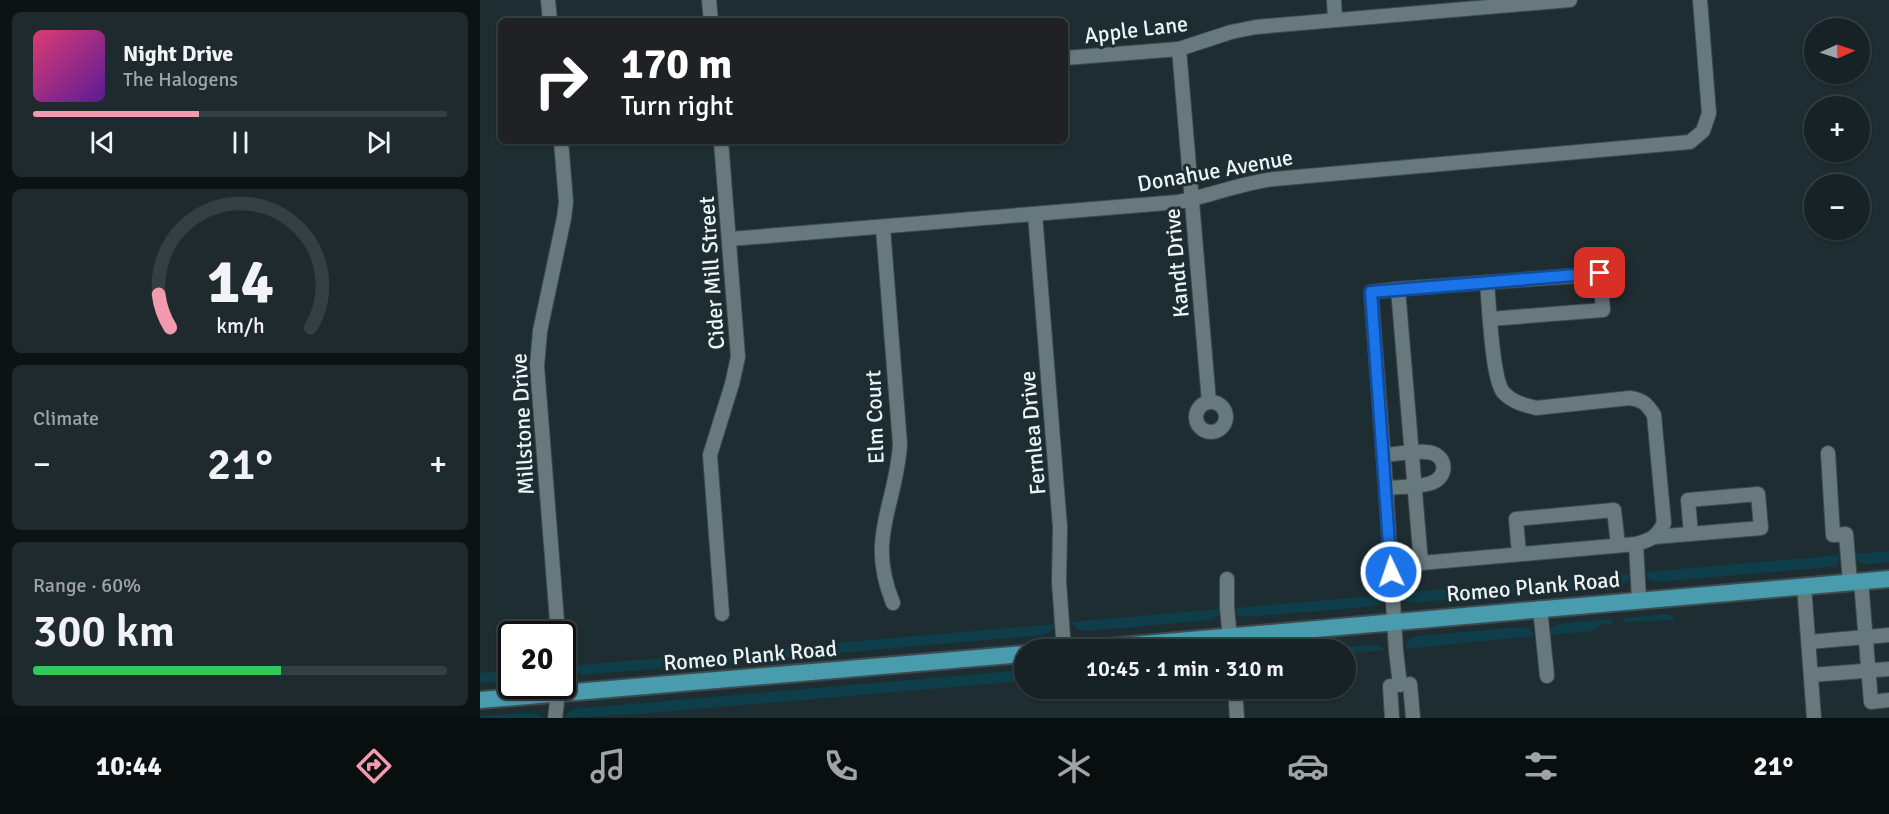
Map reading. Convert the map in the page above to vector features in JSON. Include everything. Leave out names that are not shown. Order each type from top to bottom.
[{"type":"main road","name":"Romeo Plank Road","points":[[1253,639],[1394,621],[1889,579]]},
{"type":"main road","name":"Romeo Plank Road","points":[[576,689],[1014,655]]},
{"type":"main road","name":"Romeo Plank Road","points":[[480,700],[498,698]]},
{"type":"street","points":[[548,0],[550,18]]},
{"type":"street","points":[[709,0],[711,18]]},
{"type":"street","points":[[1334,0],[1335,20]]},
{"type":"street","name":"Apple Lane","points":[[1068,58],[1179,49],[1243,29],[1570,0]]},
{"type":"street","name":"Donahue Avenue","points":[[730,239],[883,228],[1192,200],[1247,183],[1266,180],[1682,144],[1698,137],[1707,123],[1709,105],[1700,0]]},
{"type":"street","name":"Kandt Drive","points":[[1179,49],[1209,402]]},
{"type":"street","name":"Millstone Drive","points":[[557,621],[537,366],[540,331],[566,202],[561,144]]},
{"type":"street","name":"Cider Mill Street","points":[[722,144],[738,357],[710,455],[722,614]]},
{"type":"street","name":"Fernlea Drive","points":[[1035,214],[1060,527],[1059,582],[1063,639]]},
{"type":"street","name":"Elm Court","points":[[883,228],[900,444],[897,474],[886,513],[881,546],[884,576],[893,603]]},
{"type":"street","points":[[1413,718],[1400,685],[1371,292],[1600,273],[1603,310],[1490,319]]},
{"type":"street","points":[[1487,282],[1497,380],[1502,391],[1512,399],[1536,408],[1630,399],[1641,400],[1648,405],[1654,415],[1664,523],[1654,537]]},
{"type":"street","points":[[1398,290],[1421,563],[1636,544],[1654,537],[1691,534],[1761,528],[1758,494],[1688,500],[1691,534]]},
{"type":"street","points":[[1383,455],[1427,452],[1435,454],[1442,460],[1444,467],[1444,474],[1429,484],[1386,488]]},
{"type":"street","points":[[1828,453],[1833,535],[1846,534],[1866,637],[1871,702],[1889,700]]},
{"type":"street","points":[[1519,554],[1516,519],[1614,510],[1618,545]]},
{"type":"street","points":[[1636,544],[1639,600]]},
{"type":"street","points":[[1227,579],[1230,639]]},
{"type":"street","points":[[1804,586],[1814,718]]},
{"type":"street","points":[[1540,608],[1547,676]]},
{"type":"street","points":[[1809,642],[1889,635]]},
{"type":"street","points":[[1811,675],[1889,669]]},
{"type":"street","points":[[1392,718],[1400,685]]},
{"type":"street","points":[[555,718],[557,699]]},
{"type":"street","points":[[1236,699],[1237,718]]},
{"type":"shaded area","points":[[1889,551],[1889,562],[1864,564],[1857,560],[1855,554]]},
{"type":"shaded area","points":[[1840,555],[1837,565],[1830,567],[1657,582],[1649,580],[1645,572]]},
{"type":"shaded area","points":[[1630,574],[1628,581],[1621,585],[1409,603],[1403,600],[1399,593]]},
{"type":"shaded area","points":[[1384,595],[1382,602],[1376,606],[1245,617],[1238,615],[1235,608]]},
{"type":"shaded area","points":[[1220,609],[1219,615],[1212,620],[1086,631],[1077,629],[1071,622]]},
{"type":"shaded area","points":[[1669,614],[1676,620],[1623,622],[1625,618]]},
{"type":"shaded area","points":[[1611,619],[1613,623],[1603,624],[1593,631],[1549,635],[1551,628],[1558,624]]},
{"type":"shaded area","points":[[1055,624],[1052,630],[1044,635],[583,675],[576,672],[576,665]]},
{"type":"shaded area","points":[[1523,627],[1530,629],[1534,636],[1405,649],[1409,639],[1417,636]]},
{"type":"shaded area","points":[[1374,645],[1385,650],[1356,652],[1356,646]]},
{"type":"shaded area","points":[[498,671],[498,682],[480,683],[480,673]]},
{"type":"shaded area","points":[[1014,671],[1014,682],[639,714],[564,718],[574,709]]},
{"type":"shaded area","points":[[538,714],[544,718],[480,718],[480,716]]},
{"type":"route","points":[[1391,572],[1371,292],[1600,273]]}]
